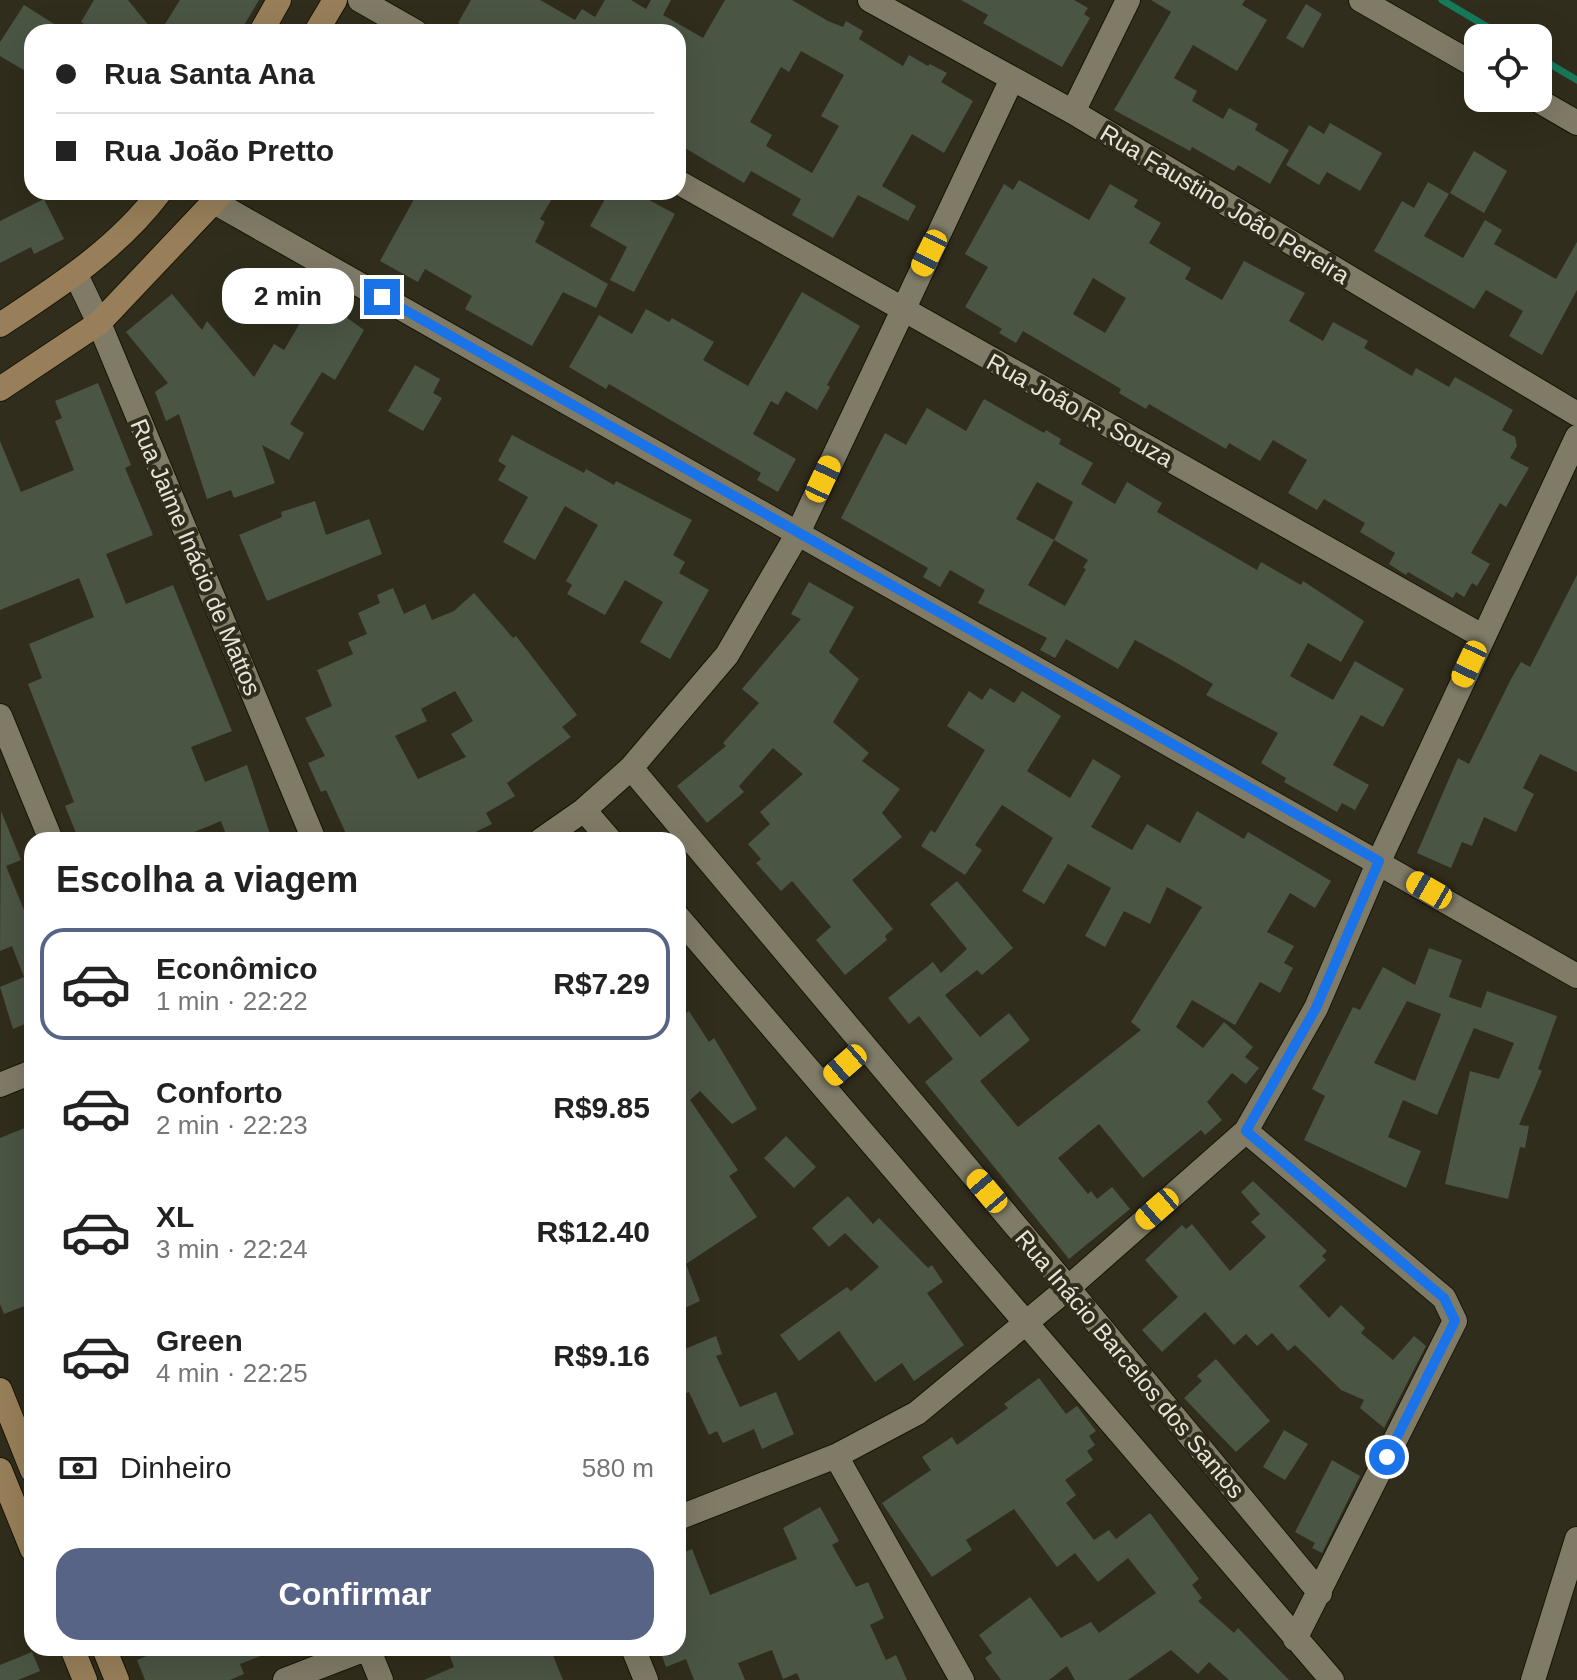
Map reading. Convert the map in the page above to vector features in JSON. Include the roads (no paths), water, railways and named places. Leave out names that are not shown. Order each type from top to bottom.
[{"type":"main road","points":[[266,24],[279,0]]},
{"type":"main road","points":[[321,24],[335,0]]},
{"type":"main road","points":[[0,325],[76,275],[140,217],[154,200]]},
{"type":"main road","points":[[0,389],[99,323],[217,200]]},
{"type":"main road","points":[[0,1390],[24,1450]]},
{"type":"main road","points":[[0,1470],[24,1529]]},
{"type":"main road","points":[[75,1656],[85,1680]]},
{"type":"main road","points":[[107,1656],[117,1680]]},
{"type":"street","points":[[360,0],[402,24]]},
{"type":"street","name":"Rua Faustino João Pereira","points":[[870,0],[1011,81],[1073,112],[1577,414]]},
{"type":"street","points":[[1073,112],[1128,0]]},
{"type":"street","points":[[1361,0],[1464,59]]},
{"type":"street","points":[[552,832],[584,810],[631,768],[727,655],[797,535],[1011,81]]},
{"type":"street","points":[[1552,108],[1577,123]]},
{"type":"street","name":"Rua João R. Souza","points":[[686,187],[1482,636]]},
{"type":"street","points":[[225,200],[797,535],[1379,861],[1577,976]]},
{"type":"street","name":"Rua Jaime Inácio de Mattos","points":[[76,275],[99,323],[311,832]]},
{"type":"street","points":[[686,1515],[836,1456],[917,1413],[1068,1288],[1246,1131],[1316,1008],[1379,861],[1577,437]]},
{"type":"street","points":[[0,716],[48,832]]},
{"type":"street","name":"Rua Inácio Barcelos dos Santos","points":[[631,768],[685,832]]},
{"type":"street","points":[[584,810],[603,832]]},
{"type":"street","name":"Rua Inácio Barcelos dos Santos","points":[[686,834],[1320,1593]]},
{"type":"street","points":[[686,926],[824,1083],[1332,1680]]},
{"type":"street","points":[[824,1083],[865,1047]]},
{"type":"street","points":[[0,1085],[24,1075]]},
{"type":"street","points":[[1246,1131],[1444,1298],[1455,1321],[1295,1639]]},
{"type":"street","points":[[836,1456],[962,1680]]},
{"type":"street","points":[[1533,1680],[1577,1539]]},
{"type":"street","points":[[285,1680],[347,1656]]},
{"type":"street","points":[[371,1656],[381,1680]]},
{"type":"street","points":[[636,1656],[646,1680]]},
{"type":"waterway","points":[[1442,0],[1482,24]]},
{"type":"waterway","points":[[1552,65],[1577,80]]}]
